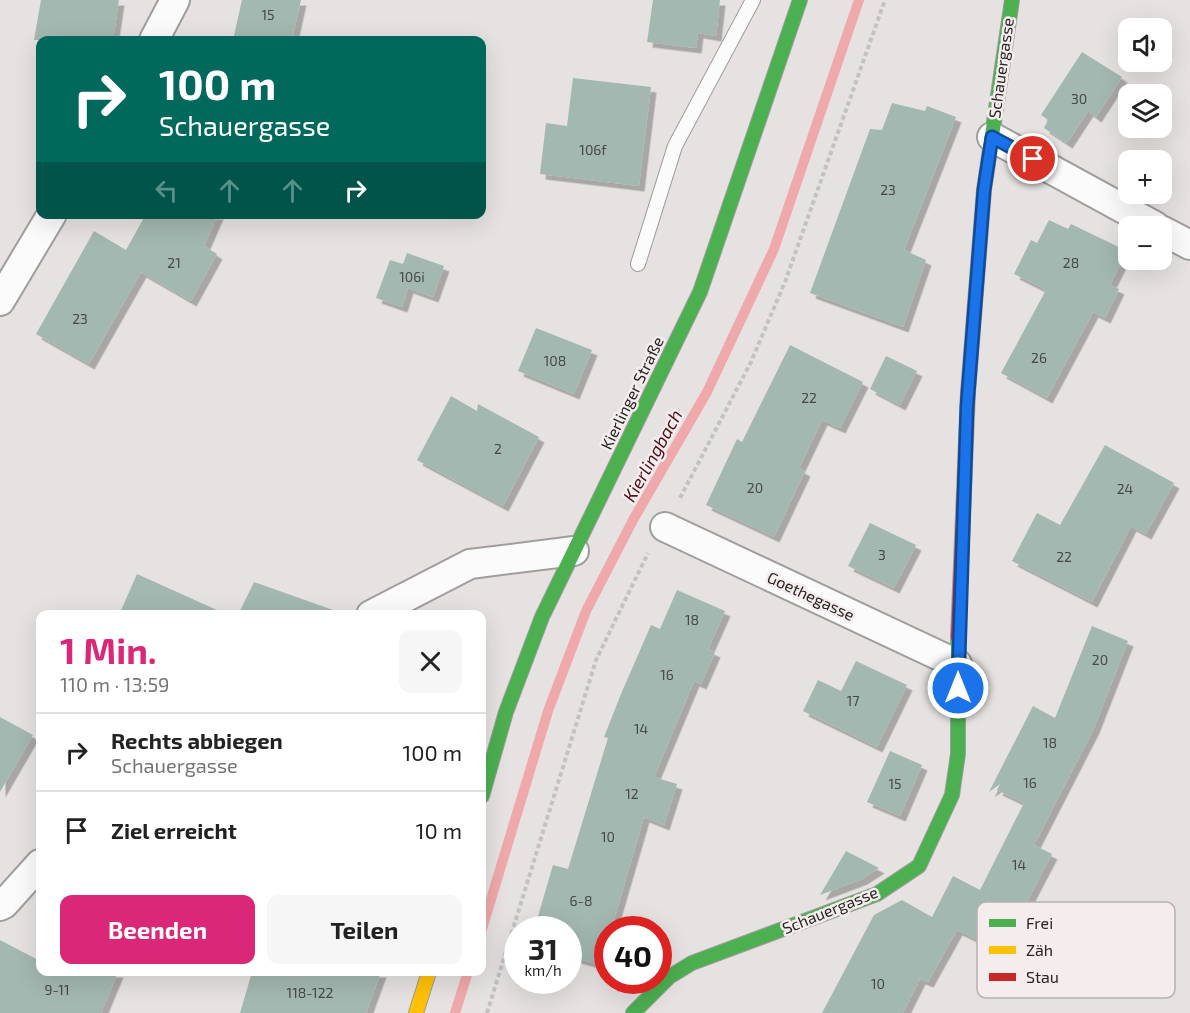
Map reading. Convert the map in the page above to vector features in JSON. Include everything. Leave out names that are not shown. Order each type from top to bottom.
[{"type":"street","points":[[156,36],[175,0]]},
{"type":"street","name":"Kierlinger Straße","points":[[486,783],[514,691],[542,617],[700,292],[800,0]]},
{"type":"street","name":"Schauergasse","points":[[633,1013],[669,977],[692,963],[877,894],[919,866],[952,795],[958,754],[957,664],[967,407],[984,190],[1012,0]]},
{"type":"street","name":"Schauergasse","points":[[992,137],[1137,216]]},
{"type":"street","points":[[0,301],[49,219]]},
{"type":"street","points":[[1172,236],[1190,245]]},
{"type":"street","name":"Goethegasse","points":[[665,527],[957,664]]},
{"type":"street","points":[[381,610],[470,564],[574,551]]},
{"type":"street","points":[[0,906],[36,868]]},
{"type":"street","points":[[416,1013],[428,976]]},
{"type":"lane","points":[[638,264],[675,146],[753,0]]},
{"type":"building","points":[[41,0],[119,0],[114,36],[36,36],[34,40]]},
{"type":"building","points":[[242,0],[301,0],[293,36],[234,36]]},
{"type":"building","points":[[653,0],[720,0],[716,36],[698,33],[696,48],[647,42]]},
{"type":"building","points":[[1082,52],[1122,77],[1096,117],[1088,111],[1067,143],[1044,128],[1048,120],[1041,115]]},
{"type":"building","points":[[573,78],[651,87],[639,186],[540,174],[546,123],[567,126]]},
{"type":"building","points":[[892,103],[925,111],[927,106],[956,117],[904,250],[926,260],[903,327],[810,293],[870,129],[882,130]]},
{"type":"building","points":[[143,219],[216,219],[204,246],[217,254],[191,301],[141,272],[89,364],[36,334],[94,231],[126,250]]},
{"type":"building","points":[[1049,220],[1068,229],[1071,224],[1118,247],[1118,269],[1110,285],[1119,289],[1105,318],[1093,312],[1047,398],[1001,373],[1046,290],[1014,274],[1031,240],[1037,243]]},
{"type":"building","points":[[407,253],[444,266],[433,297],[408,288],[402,307],[376,298],[390,260],[403,264]]},
{"type":"building","points":[[536,328],[592,350],[574,394],[518,371]]},
{"type":"building","points":[[790,345],[863,382],[840,428],[822,420],[799,468],[805,471],[774,537],[706,505],[737,439],[742,442]]},
{"type":"building","points":[[886,356],[917,371],[900,405],[870,389]]},
{"type":"building","points":[[451,396],[477,411],[478,404],[539,437],[503,506],[417,460]]},
{"type":"building","points":[[1105,445],[1174,483],[1146,534],[1131,526],[1092,602],[1012,561],[1037,513],[1060,525]]},
{"type":"building","points":[[870,523],[916,545],[894,588],[848,566]]},
{"type":"building","points":[[137,574],[217,610],[121,610]]},
{"type":"building","points":[[254,582],[333,610],[240,610]]},
{"type":"building","points":[[677,590],[725,611],[708,649],[715,652],[701,684],[694,681],[654,777],[677,784],[664,825],[644,817],[615,916],[594,916],[594,963],[582,960],[582,916],[538,916],[553,865],[568,869],[608,738],[604,737],[621,694],[651,625],[660,629]]},
{"type":"building","points":[[1092,626],[1128,641],[1094,728],[1034,845],[1052,854],[1027,902],[977,902],[977,940],[957,930],[928,982],[920,979],[903,1013],[822,1013],[874,915],[902,900],[932,917],[953,876],[980,890],[1024,803],[997,790],[1000,784],[989,792],[1033,706],[1055,718]]},
{"type":"building","points":[[856,661],[907,685],[877,747],[803,711],[818,680],[841,691]]},
{"type":"building","points":[[0,717],[33,735],[0,792]]},
{"type":"building","points":[[890,751],[922,765],[900,816],[867,802]]},
{"type":"building","points":[[846,851],[879,868],[862,879],[820,895]]},
{"type":"building","points":[[0,940],[36,959],[36,976],[116,976],[101,1013],[0,1013]]},
{"type":"building","points":[[251,976],[380,976],[366,1013],[240,1013]]},
{"type":"waterway","name":"Kierlingbach","points":[[486,916],[548,711],[586,611],[633,520],[707,392],[774,249],[859,0]]},
{"type":"waterway","name":"Kierlingbach","points":[[455,1013],[467,976]]},
{"type":"traffic: fast","points":[[486,782],[506,712],[542,617],[700,292],[800,0]]},
{"type":"traffic: fast","points":[[968,392],[984,190],[1012,0]]},
{"type":"traffic: fast","points":[[633,1013],[669,977],[692,963],[877,894],[919,866],[952,795],[958,754],[958,637]]},
{"type":"traffic: slow","points":[[416,1013],[428,976]]},
{"type":"traffic: jam","points":[[958,637],[968,392]]},
{"type":"route","points":[[958,688],[967,407],[984,190],[992,137],[1033,159]]}]
